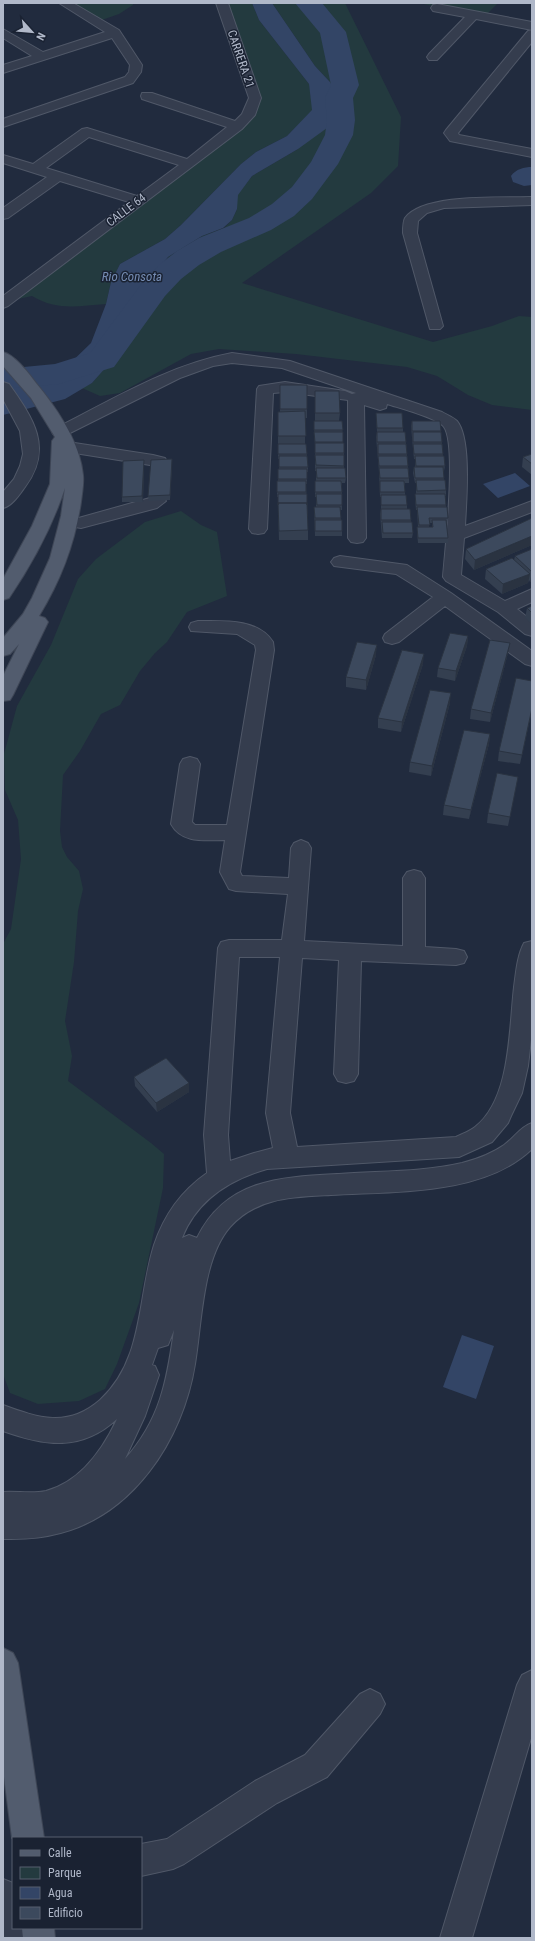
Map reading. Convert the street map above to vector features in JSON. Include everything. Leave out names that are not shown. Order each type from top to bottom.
[{"type":"main road","points":[[3,357],[19,373],[46,409],[68,447],[75,473],[81,511],[81,522],[70,563],[16,664],[3,695]]},
{"type":"main road","points":[[3,594],[18,571],[40,526],[58,483],[60,432]]},
{"type":"main road","points":[[3,650],[34,610],[53,574],[71,515],[75,473]]},
{"type":"main road","points":[[3,1663],[28,1837]]},
{"type":"street","points":[[3,122],[128,80],[135,72],[136,65],[115,33],[65,3]]},
{"type":"street","name":"CARRERA 21","points":[[222,3],[255,98],[248,115]]},
{"type":"street","points":[[437,8],[532,26]]},
{"type":"street","points":[[432,57],[473,15]]},
{"type":"street","points":[[3,33],[43,57]]},
{"type":"street","points":[[3,69],[115,33]]},
{"type":"street","points":[[527,148],[460,139],[455,138],[451,133],[532,34]]},
{"type":"street","points":[[147,96],[237,126]]},
{"type":"street","name":"CALLE 64","points":[[3,303],[189,164],[237,126],[248,115]]},
{"type":"street","points":[[35,169],[87,132],[189,164]]},
{"type":"street","points":[[3,159],[139,200]]},
{"type":"street","points":[[3,215],[58,176]]},
{"type":"street","points":[[436,326],[410,233],[411,220],[422,210],[443,204],[532,201]]},
{"type":"street","points":[[60,432],[174,375],[210,362],[232,358],[284,364],[436,415],[452,425],[458,441],[456,535],[452,577],[504,608],[532,630]]},
{"type":"street","points":[[3,387],[23,416],[31,438],[32,450],[29,464],[23,478],[3,503]]},
{"type":"street","points":[[258,529],[265,389],[285,387],[356,398],[452,425]]},
{"type":"street","points":[[356,398],[357,538]]},
{"type":"street","points":[[68,447],[128,461],[153,460],[159,462],[161,465]]},
{"type":"street","points":[[81,522],[151,504],[157,501]]},
{"type":"street","points":[[118,512],[132,502]]},
{"type":"street","points":[[456,535],[532,506]]},
{"type":"street","points":[[340,562],[401,569],[444,597],[532,660]]},
{"type":"street","points":[[504,608],[532,596]]},
{"type":"street","points":[[392,638],[444,597]]},
{"type":"street","points":[[198,627],[241,628],[250,632],[264,642],[265,650],[230,872],[236,883],[299,886]]},
{"type":"street","points":[[190,764],[181,824],[190,832],[236,833]]},
{"type":"street","points":[[287,1158],[278,1113],[299,886],[301,848]]},
{"type":"street","points":[[414,878],[414,955]]},
{"type":"street","points":[[220,1177],[216,1135],[229,948],[292,949],[456,957]]},
{"type":"street","points":[[3,1418],[40,1431],[55,1432],[76,1428],[92,1421],[107,1411],[123,1397],[136,1375],[144,1353],[168,1243],[177,1220],[191,1200],[220,1177],[250,1163],[287,1158],[459,1146],[483,1139],[499,1129],[517,1104],[523,1086],[525,1070],[525,1027],[532,949]]},
{"type":"street","points":[[346,1074],[350,952]]},
{"type":"street","points":[[3,1505],[44,1504],[63,1499],[77,1491],[103,1467],[114,1454],[132,1419],[154,1348],[185,1266],[190,1244],[199,1225],[211,1210],[223,1199],[239,1189],[255,1182],[272,1178],[467,1159],[493,1149],[510,1138],[521,1127],[531,1108]]},
{"type":"street","points":[[3,1525],[39,1524],[63,1519],[83,1512],[102,1500],[140,1462],[153,1444],[172,1408],[179,1382],[198,1270],[204,1248],[214,1228],[236,1206],[248,1199],[275,1189],[436,1178],[457,1175],[492,1164],[509,1155],[522,1146],[532,1133]]},
{"type":"street","points":[[456,1938],[532,1685]]},
{"type":"street","points":[[142,1860],[173,1853],[266,1792],[316,1766],[370,1704]]},
{"type":"street","points":[[3,1895],[7,1938]]},
{"type":"green space","points":[[65,3],[133,3],[133,5],[119,14],[96,22]]},
{"type":"green space","points":[[222,3],[252,3],[259,20],[309,84],[313,110],[287,136],[256,152],[241,164],[181,225],[165,239],[120,264],[111,282],[106,304],[59,306],[41,301],[32,296],[4,302],[237,126],[255,98]]},
{"type":"green space","points":[[272,3],[345,3],[401,117],[398,166],[371,193],[242,283],[433,342],[492,326],[519,316],[532,317],[532,410],[492,405],[468,395],[437,376],[407,367],[296,354],[219,349],[191,354],[120,393],[100,396],[82,388],[92,383],[123,347],[128,324],[141,291],[168,257],[202,236],[224,228],[232,220],[237,209],[237,195],[252,176],[298,149],[330,82],[315,66]]},
{"type":"green space","points":[[419,3],[498,3],[484,17]]},
{"type":"green space","points":[[181,511],[201,525],[217,532],[227,596],[187,612],[167,642],[155,653],[140,671],[120,705],[101,714],[80,751],[63,775],[60,831],[62,847],[67,857],[79,871],[83,889],[78,911],[74,962],[65,1021],[72,1056],[68,1081],[164,1154],[163,1188],[139,1303],[117,1364],[105,1389],[79,1401],[38,1404],[10,1393],[3,1374],[3,944],[11,929],[21,859],[18,820],[5,790],[4,754],[17,706],[51,645],[78,579],[96,559],[145,522]]},
{"type":"water","name":"Rio Consota","points":[[252,3],[272,3],[315,66],[330,82],[339,98],[339,114],[327,128],[298,149],[252,176],[238,195],[237,209],[232,220],[223,228],[202,236],[168,257],[141,291],[128,324],[124,347],[92,383],[65,399],[3,415],[3,390],[59,374],[91,343],[106,304],[111,282],[120,264],[165,239],[181,225],[241,164],[256,152],[287,136],[312,110],[309,84],[259,20]]},
{"type":"water","points":[[532,167],[532,185],[524,186],[513,182],[511,176],[515,172],[523,168]]},
{"type":"water","points":[[515,473],[530,486],[498,498],[483,484]]},
{"type":"water","points":[[462,1335],[494,1346],[476,1399],[443,1387]]},
{"type":"building","points":[[280,385],[307,385],[307,409],[280,409]]},
{"type":"building","points":[[315,391],[339,391],[340,413],[315,413]]},
{"type":"building","points":[[305,411],[306,436],[278,436],[278,412]]},
{"type":"building","points":[[376,413],[402,413],[403,428],[377,428]]},
{"type":"building","points":[[314,421],[342,421],[343,430],[314,430]]},
{"type":"building","points":[[412,421],[440,421],[441,431],[412,431]]},
{"type":"building","points":[[314,432],[343,432],[343,442],[315,442]]},
{"type":"building","points":[[377,432],[405,432],[406,442],[377,442]]},
{"type":"building","points":[[413,432],[441,432],[442,442],[413,442]]},
{"type":"building","points":[[315,443],[344,443],[344,453],[315,453]]},
{"type":"building","points":[[278,444],[306,444],[307,454],[278,454]]},
{"type":"building","points":[[378,444],[406,444],[407,454],[378,454]]},
{"type":"building","points":[[413,444],[442,444],[443,454],[414,454]]},
{"type":"building","points":[[532,454],[532,464],[523,457]]},
{"type":"building","points":[[315,455],[344,455],[344,466],[316,465]]},
{"type":"building","points":[[279,456],[307,456],[308,467],[279,467]]},
{"type":"building","points":[[378,456],[407,456],[408,466],[379,466]]},
{"type":"building","points":[[415,456],[444,456],[445,466],[416,466]]},
{"type":"building","points":[[172,459],[170,495],[148,496],[151,460]]},
{"type":"building","points":[[144,460],[142,496],[122,497],[123,461]]},
{"type":"building","points":[[414,467],[443,467],[444,478],[415,478]]},
{"type":"building","points":[[316,468],[345,468],[346,478],[317,478]]},
{"type":"building","points":[[379,468],[408,468],[409,478],[380,478]]},
{"type":"building","points":[[278,469],[307,469],[307,479],[278,479]]},
{"type":"building","points":[[416,480],[445,480],[446,490],[417,491]]},
{"type":"building","points":[[277,481],[306,481],[306,492],[277,492]]},
{"type":"building","points":[[315,481],[341,481],[342,492],[315,492]]},
{"type":"building","points":[[380,481],[404,481],[405,492],[380,492]]},
{"type":"building","points":[[278,494],[307,494],[307,503],[278,503]]},
{"type":"building","points":[[316,494],[342,494],[342,505],[317,505]]},
{"type":"building","points":[[415,494],[445,494],[446,505],[416,505]]},
{"type":"building","points":[[381,495],[406,495],[407,505],[381,505]]},
{"type":"building","points":[[278,503],[307,503],[308,530],[279,531]]},
{"type":"building","points":[[314,507],[340,507],[341,518],[315,518]]},
{"type":"building","points":[[417,507],[447,507],[448,518],[429,518],[430,525],[419,525]]},
{"type":"building","points":[[381,509],[410,509],[411,520],[381,520]]},
{"type":"building","points":[[532,518],[532,536],[475,560],[466,549]]},
{"type":"building","points":[[315,520],[342,520],[342,531],[315,531]]},
{"type":"building","points":[[432,520],[446,520],[448,538],[418,538],[417,527],[433,527]]},
{"type":"building","points":[[382,522],[412,522],[413,533],[383,533]]},
{"type":"building","points":[[532,549],[532,572],[515,556]]},
{"type":"building","points":[[512,558],[530,574],[503,584],[486,569]]},
{"type":"building","points":[[532,606],[532,613],[527,608]]},
{"type":"building","points":[[450,633],[468,636],[456,671],[438,668]]},
{"type":"building","points":[[490,640],[510,643],[491,713],[471,709]]},
{"type":"building","points":[[357,642],[377,645],[366,680],[346,677]]},
{"type":"building","points":[[402,650],[424,654],[402,722],[378,718]]},
{"type":"building","points":[[516,678],[532,681],[532,708],[522,755],[499,751]]},
{"type":"building","points":[[430,690],[451,693],[432,766],[410,762]]},
{"type":"building","points":[[464,730],[490,734],[471,810],[444,805]]},
{"type":"building","points":[[497,773],[518,777],[510,817],[488,813]]},
{"type":"building","points":[[166,1058],[189,1083],[156,1103],[134,1077]]},
{"type":"waterway","points":[[3,379],[59,374],[102,360],[154,289],[170,272],[188,258],[210,245],[260,224],[283,210],[302,193],[324,164],[339,135],[341,120],[339,98],[345,85],[333,32],[308,3]]}]
